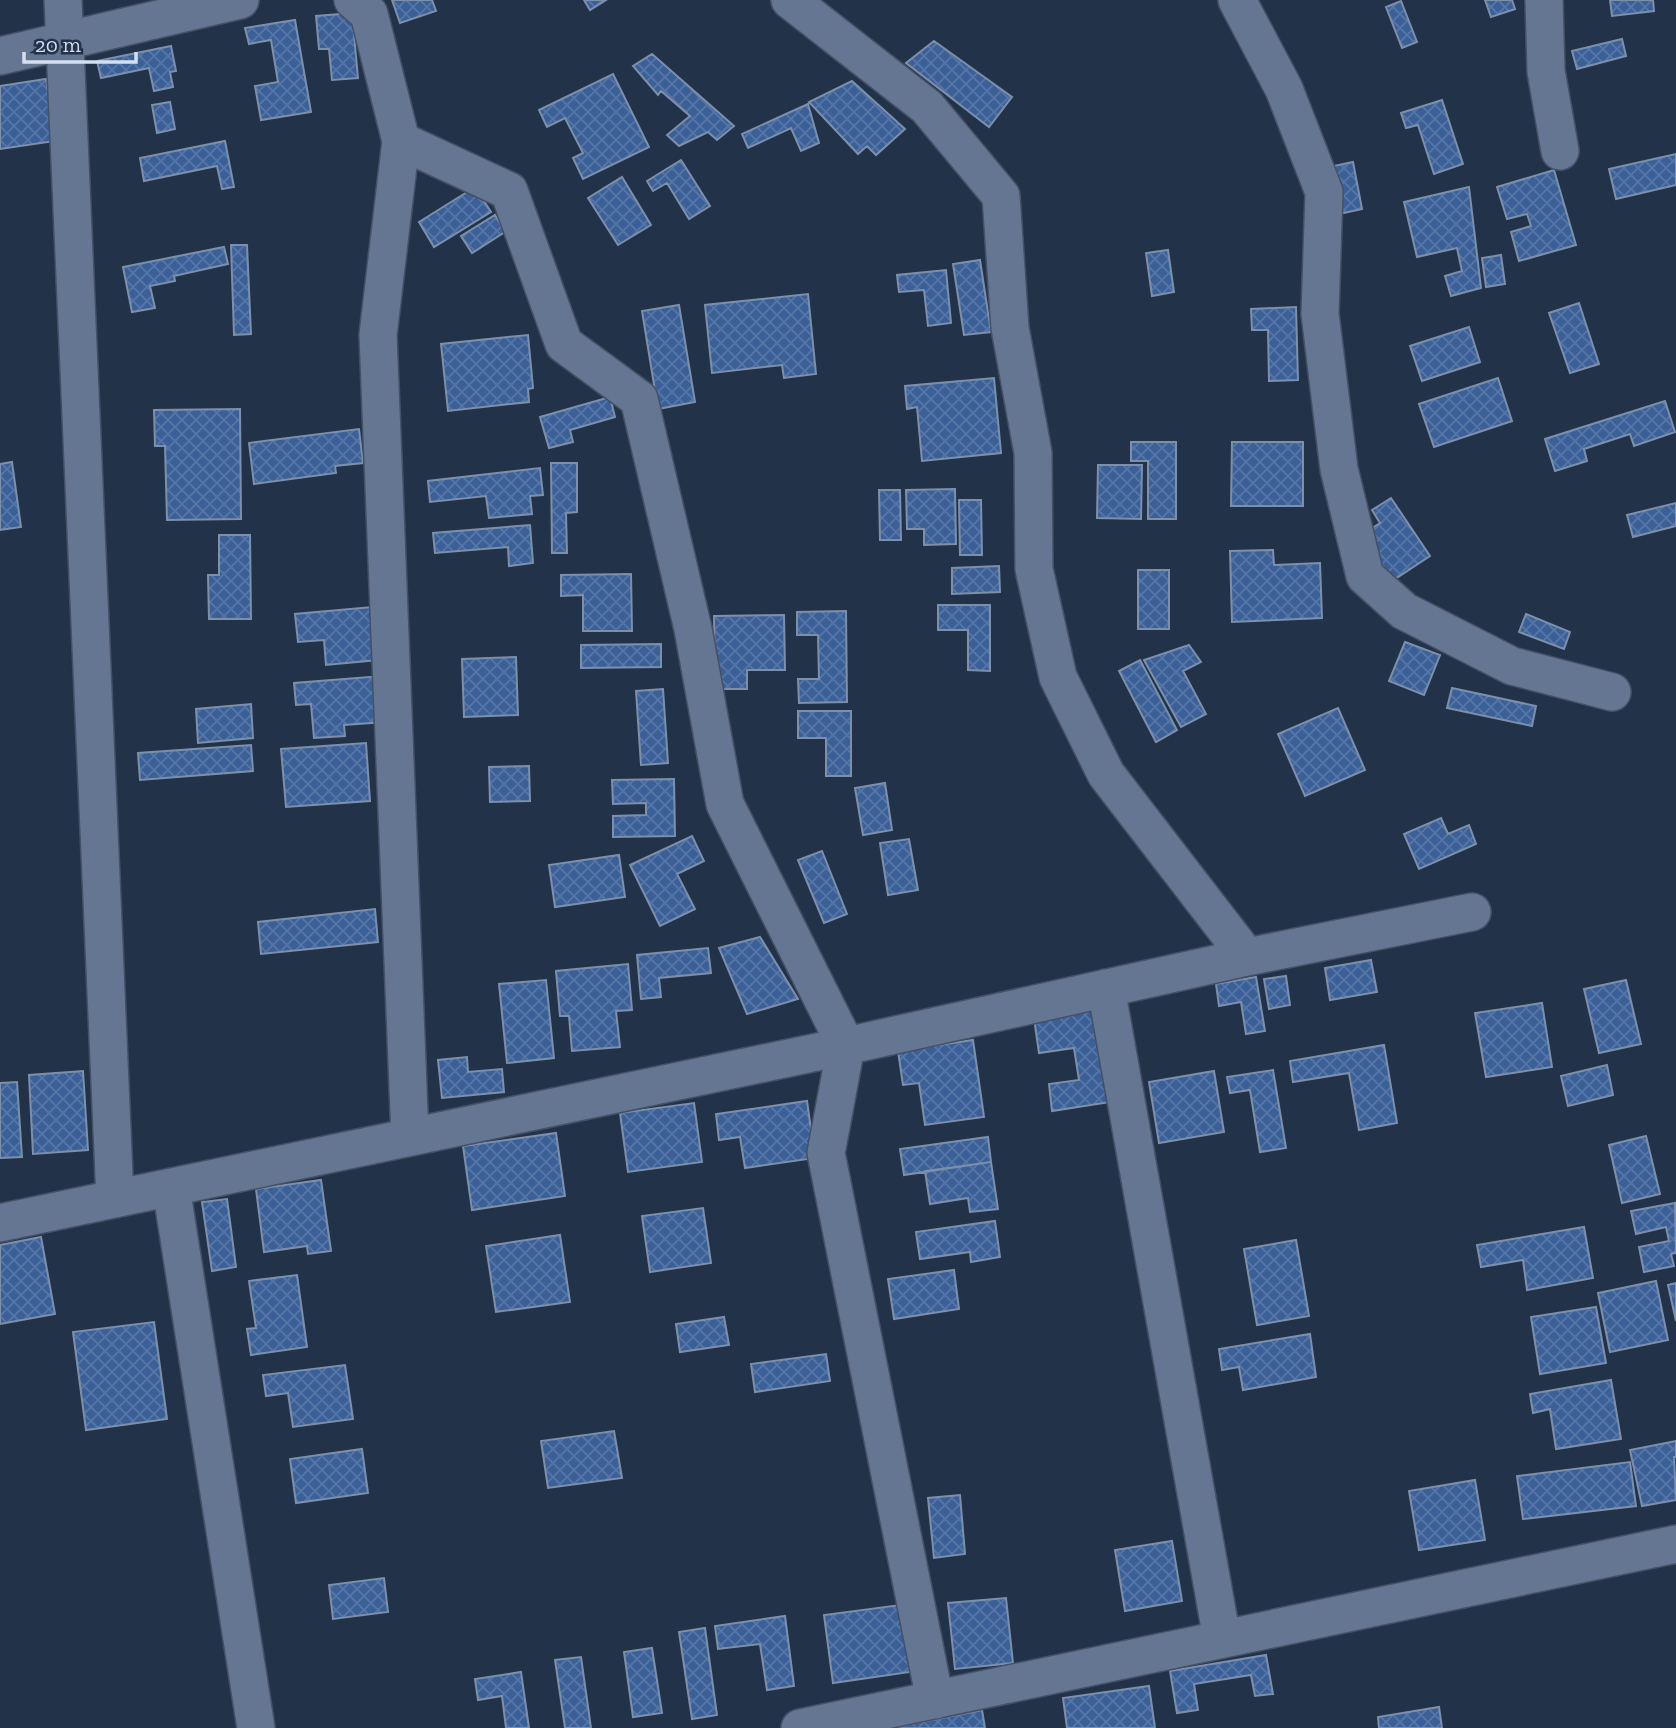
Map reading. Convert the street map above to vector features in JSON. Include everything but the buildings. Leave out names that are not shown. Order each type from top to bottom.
[{"type":"street","points":[[63,0],[115,1199]]},
{"type":"street","points":[[0,56],[240,0]]},
{"type":"street","points":[[353,0],[369,14],[401,141],[377,335],[410,1137]]},
{"type":"street","points":[[790,0],[927,107],[1001,196],[1010,328],[1033,453],[1034,569],[1058,677],[1106,774],[1247,957]]},
{"type":"street","points":[[1237,0],[1283,89],[1324,192],[1320,314],[1339,469],[1365,576],[1404,611],[1512,666],[1612,692]]},
{"type":"street","points":[[1545,0],[1546,71],[1560,151]]},
{"type":"street","points":[[401,141],[509,191],[564,344],[639,399],[693,629],[725,804],[846,1046],[826,1153],[935,1700]]},
{"type":"street","points":[[0,1223],[846,1046],[1247,957],[1472,912]]},
{"type":"street","points":[[1106,988],[1222,1639]]},
{"type":"street","points":[[172,1187],[256,1728]]},
{"type":"street","points":[[800,1728],[1676,1544]]}]
